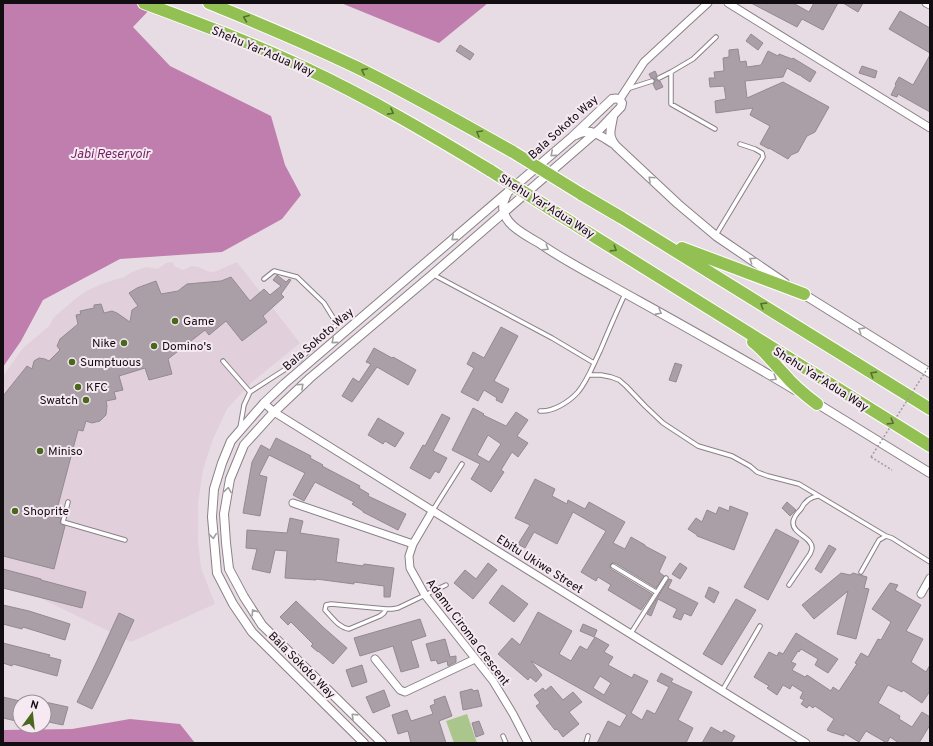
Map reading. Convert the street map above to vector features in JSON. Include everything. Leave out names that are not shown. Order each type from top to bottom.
[{"type":"highway","name":"Shehu Yar'Adua Way","points":[[144,3],[251,44],[340,85],[402,118],[491,171],[930,446]]},
{"type":"highway","name":"Shehu Yar'Adua Way","points":[[209,3],[256,22],[356,67],[513,152],[930,409]]},
{"type":"highway","points":[[622,218],[680,247],[804,294]]},
{"type":"highway","points":[[687,295],[755,344],[803,394],[817,404]]},
{"type":"street","points":[[620,99],[644,62],[708,3]]},
{"type":"street","points":[[728,3],[930,128]]},
{"type":"street","points":[[926,3],[930,6]]},
{"type":"street","name":"Bala Sokoto Way","points":[[364,743],[252,632],[233,604],[217,573],[212,517],[214,489],[222,463],[231,441],[264,403],[284,384],[572,137],[612,98],[620,99],[622,103],[621,107],[613,117],[504,213],[490,223],[433,274],[310,378],[274,412],[244,445],[230,479],[224,514],[229,569],[244,597],[262,625],[382,743]]},
{"type":"street","points":[[613,117],[610,136],[616,146]]},
{"type":"street","points":[[572,137],[580,132],[586,131],[595,133],[616,146],[668,195],[716,236],[777,278],[929,370]]},
{"type":"street","points":[[508,192],[503,202],[503,208],[504,213],[510,222],[559,256],[735,355],[930,473]]},
{"type":"street","points":[[490,223],[498,222],[514,226]]},
{"type":"street","name":"Ebitu Ukiwe Street","points":[[264,403],[274,412],[806,743]]},
{"type":"street","points":[[293,503],[413,544]]},
{"type":"street","name":"Adamu Ciroma Crescent","points":[[433,510],[413,544],[409,556],[410,568],[424,595],[493,681],[528,743]]},
{"type":"street","points":[[921,594],[930,578]]},
{"type":"street","points":[[375,659],[400,690],[405,692],[475,658]]},
{"type":"lane","points":[[659,78],[692,59],[716,37]]},
{"type":"lane","points":[[671,72],[671,104],[715,129]]},
{"type":"lane","points":[[626,89],[652,81]]},
{"type":"lane","points":[[716,236],[763,158],[762,153],[740,144]]},
{"type":"lane","points":[[264,278],[274,271],[297,277],[324,303],[337,324],[345,332]]},
{"type":"lane","points":[[433,274],[552,338],[594,363]]},
{"type":"lane","points":[[540,411],[546,411],[554,408],[573,398],[579,391],[589,375],[625,293]]},
{"type":"lane","points":[[240,431],[244,405],[250,392],[298,361],[337,324]]},
{"type":"lane","points":[[223,361],[250,392]]},
{"type":"lane","points":[[589,375],[601,375],[619,380],[663,423],[698,446],[732,456],[750,466],[757,472],[799,484],[930,562]]},
{"type":"lane","points":[[433,510],[462,464]]},
{"type":"lane","points":[[789,586],[810,554],[812,548],[811,543],[795,528],[793,521],[807,500],[818,496]]},
{"type":"lane","points":[[68,502],[63,522],[125,540]]},
{"type":"lane","points":[[860,572],[879,540],[886,536]]},
{"type":"lane","points":[[613,566],[656,592]]},
{"type":"lane","points":[[631,633],[666,578]]},
{"type":"lane","points":[[386,609],[380,616],[349,629],[340,626],[325,610],[326,605],[331,604],[386,609],[398,608],[446,585]]},
{"type":"lane","points":[[722,691],[760,626]]},
{"type":"lane","points":[[503,736],[506,743]]},
{"type":"lane","points":[[586,743],[588,736]]},
{"type":"path","points":[[892,470],[871,457],[929,370]]},
{"type":"shaded area","points":[[173,262],[174,266],[183,270],[192,266],[214,272],[237,262],[300,343],[252,382],[227,409],[213,439],[203,470],[198,503],[198,541],[201,568],[215,604],[131,642],[3,580],[3,376],[23,348],[49,326],[54,317],[88,290],[146,267],[158,269],[166,263]]},
{"type":"green space","points":[[467,714],[477,743],[454,743],[446,721]]},
{"type":"water","name":"Jabi Reservoir","points":[[3,3],[154,3],[153,6],[133,27],[170,66],[271,116],[285,165],[301,195],[282,219],[222,252],[120,259],[43,300],[21,341],[3,367]]},
{"type":"water","points":[[341,3],[488,3],[439,43]]},
{"type":"water","points":[[130,719],[180,724],[195,743],[3,743],[3,730],[12,730],[12,734],[52,734],[52,729],[72,729]]},
{"type":"building","points":[[751,3],[793,3],[809,12],[814,3],[838,3],[823,30],[802,19],[797,27]]},
{"type":"building","points":[[843,3],[863,3],[858,12]]},
{"type":"building","points":[[900,11],[930,28],[930,53],[889,29]]},
{"type":"building","points":[[751,34],[763,43],[758,50],[746,41]]},
{"type":"building","points":[[460,45],[474,54],[470,60],[456,51]]},
{"type":"building","points":[[738,49],[740,62],[746,61],[747,67],[761,65],[768,51],[778,56],[779,54],[792,59],[793,58],[816,72],[810,82],[801,75],[787,68],[783,77],[745,81],[747,98],[783,82],[829,107],[815,132],[807,136],[798,152],[791,155],[788,159],[760,144],[770,126],[750,115],[753,108],[716,113],[715,101],[726,99],[724,86],[710,87],[709,78],[715,78],[714,72],[724,71],[723,58],[729,57],[729,50]]},
{"type":"building","points":[[930,55],[930,112],[898,94],[897,97],[891,95],[899,77],[913,85]]},
{"type":"building","points":[[862,66],[877,71],[875,78],[859,73]]},
{"type":"building","points":[[655,71],[657,75],[656,80],[660,81],[663,87],[656,90],[653,84],[655,80],[651,78],[649,74]]},
{"type":"building","points":[[277,275],[286,282],[289,279],[291,280],[281,294],[284,297],[263,316],[267,322],[242,341],[226,321],[209,335],[205,330],[168,359],[172,374],[149,380],[145,368],[119,376],[123,390],[114,392],[116,399],[106,401],[106,415],[100,421],[92,423],[86,421],[83,431],[78,430],[55,517],[61,518],[60,523],[65,526],[54,569],[3,556],[3,396],[27,366],[32,369],[34,361],[39,358],[49,361],[60,350],[57,346],[60,339],[78,324],[76,315],[81,314],[80,311],[94,308],[94,305],[101,304],[104,313],[112,311],[130,322],[132,310],[138,306],[129,293],[137,288],[156,281],[161,294],[178,291],[187,284],[221,281],[231,277],[250,301],[264,289],[270,295],[281,286],[273,280]]},
{"type":"building","points":[[501,327],[518,336],[494,381],[509,389],[502,403],[484,390],[478,401],[461,392],[474,368],[467,364],[473,352],[484,358]]},
{"type":"building","points":[[374,348],[416,370],[408,385],[377,367],[352,402],[342,396],[353,378],[359,382],[371,364],[366,362]]},
{"type":"building","points":[[675,363],[682,365],[676,382],[669,380]]},
{"type":"building","points":[[473,408],[484,414],[483,415],[506,426],[516,412],[528,420],[517,436],[528,443],[518,457],[512,452],[501,470],[504,472],[491,492],[471,479],[480,464],[452,450]],"holes":[[[488,435],[501,444],[489,462],[477,455]]]},
{"type":"building","points":[[442,414],[450,418],[433,451],[447,458],[439,473],[435,471],[430,479],[410,468],[423,445],[425,446]]},
{"type":"building","points":[[378,418],[404,433],[395,447],[385,441],[383,444],[368,435]]},
{"type":"building","points":[[276,438],[311,456],[310,458],[323,465],[322,466],[360,486],[359,488],[369,494],[368,496],[406,514],[398,530],[363,512],[352,504],[354,502],[315,482],[304,501],[293,495],[305,473],[269,455],[259,475],[267,477],[260,516],[243,513],[252,462],[261,445],[270,450]]},
{"type":"building","points":[[535,479],[555,489],[552,496],[567,504],[568,500],[585,509],[589,502],[625,522],[613,543],[625,549],[631,537],[666,557],[659,572],[664,576],[656,588],[615,563],[610,565],[611,569],[652,594],[641,610],[608,590],[611,585],[598,577],[596,581],[581,572],[606,531],[573,512],[557,544],[534,532],[525,548],[518,544],[530,525],[515,518]]},
{"type":"building","points":[[787,502],[796,510],[790,516],[782,508]]},
{"type":"building","points":[[730,506],[748,513],[734,550],[697,536],[688,529],[696,518],[702,522],[707,510],[716,514],[719,507],[729,511]]},
{"type":"building","points":[[290,518],[303,521],[300,533],[339,539],[336,562],[363,566],[364,564],[394,568],[390,597],[384,597],[384,586],[354,582],[354,584],[316,579],[285,578],[287,551],[275,550],[270,573],[252,569],[257,549],[246,548],[247,530],[287,533]]},
{"type":"building","points":[[776,529],[799,541],[768,600],[744,587]]},
{"type":"building","points":[[829,545],[836,549],[821,573],[815,569]]},
{"type":"building","points":[[488,563],[497,570],[473,599],[454,583],[465,570],[476,579]]},
{"type":"building","points":[[680,563],[687,568],[680,579],[672,574]]},
{"type":"building","points":[[3,569],[86,592],[82,608],[3,588]]},
{"type":"building","points":[[841,573],[850,575],[853,573],[867,577],[864,588],[869,589],[856,639],[837,634],[848,591],[814,619],[802,605]]},
{"type":"building","points":[[669,579],[672,580],[668,588],[698,603],[691,616],[684,613],[681,620],[673,617],[677,609],[658,599],[651,616],[647,614]]},
{"type":"building","points":[[890,583],[898,585],[895,590],[921,605],[906,631],[923,639],[911,662],[926,672],[930,665],[930,691],[922,703],[903,690],[902,692],[888,685],[878,703],[900,716],[899,719],[912,727],[922,712],[930,717],[930,725],[919,743],[899,743],[890,737],[887,743],[866,731],[859,742],[844,733],[844,736],[831,732],[827,730],[834,719],[815,706],[813,708],[809,705],[807,708],[801,704],[804,700],[800,698],[803,692],[792,685],[790,689],[783,685],[777,695],[767,688],[769,686],[754,677],[769,652],[777,656],[779,652],[783,654],[796,633],[838,659],[828,673],[815,665],[818,659],[801,649],[791,662],[796,664],[792,670],[805,677],[807,675],[831,691],[833,687],[839,691],[857,664],[855,663],[861,653],[868,657],[878,639],[881,640],[891,622],[872,609]]},
{"type":"building","points":[[502,585],[528,604],[514,622],[489,603]]},
{"type":"building","points":[[709,587],[719,592],[714,603],[705,597]]},
{"type":"building","points":[[736,599],[756,610],[722,665],[703,654]]},
{"type":"building","points":[[296,601],[347,648],[333,664],[311,646],[313,644],[291,622],[288,625],[280,617]]},
{"type":"building","points":[[3,605],[29,611],[70,624],[65,640],[23,627],[22,629],[3,624]]},
{"type":"building","points":[[538,612],[572,631],[559,654],[571,661],[580,646],[587,650],[595,637],[609,645],[604,652],[613,657],[608,665],[632,678],[634,674],[648,681],[631,713],[642,720],[647,710],[655,714],[669,687],[657,681],[661,673],[673,679],[671,682],[692,692],[678,720],[693,728],[686,743],[597,743],[608,721],[620,727],[627,715],[531,661],[542,675],[536,682],[530,677],[528,680],[498,654],[512,638],[520,645]],"holes":[[[600,676],[611,683],[604,695],[593,688]]]},
{"type":"building","points":[[119,613],[134,620],[92,709],[77,702]]},
{"type":"building","points":[[420,619],[426,636],[411,641],[419,667],[401,672],[393,646],[360,656],[354,638]]},
{"type":"building","points":[[583,624],[597,630],[594,637],[580,631]]},
{"type":"building","points":[[445,639],[450,657],[456,656],[456,662],[448,666],[447,661],[438,664],[436,660],[431,661],[426,644]]},
{"type":"building","points":[[3,643],[50,655],[49,657],[61,660],[57,676],[13,664],[12,666],[3,663]]},
{"type":"building","points":[[362,665],[367,682],[352,687],[346,670]]},
{"type":"building","points":[[551,686],[563,700],[573,692],[582,702],[569,712],[579,724],[563,737],[557,729],[555,730],[536,706],[540,703],[534,695],[543,688],[545,691]]},
{"type":"building","points":[[472,689],[473,691],[478,690],[482,706],[463,710],[460,692]]},
{"type":"building","points":[[384,690],[390,706],[373,713],[366,697]]},
{"type":"building","points":[[445,696],[452,716],[439,721],[446,743],[411,743],[408,731],[398,734],[392,715],[407,710],[411,721],[433,714],[430,706],[435,704],[434,700]]},
{"type":"building","points":[[3,697],[12,699],[12,720],[3,718]]},
{"type":"building","points":[[52,704],[68,707],[63,725],[52,723]]},
{"type":"building","points":[[479,721],[484,734],[476,737],[472,723]]},
{"type":"building","points":[[711,727],[722,733],[724,730],[735,736],[731,743],[702,743]]},
{"type":"place","name":"Game","points":[[175,321]]},
{"type":"place","name":"Nike","points":[[124,343]]},
{"type":"place","name":"Domino's","points":[[154,346]]},
{"type":"place","name":"Sumptuous","points":[[72,362]]},
{"type":"place","name":"KFC","points":[[78,387]]},
{"type":"place","name":"Swatch","points":[[86,400]]},
{"type":"place","name":"Miniso","points":[[40,451]]},
{"type":"place","name":"Shoprite","points":[[15,511]]}]
